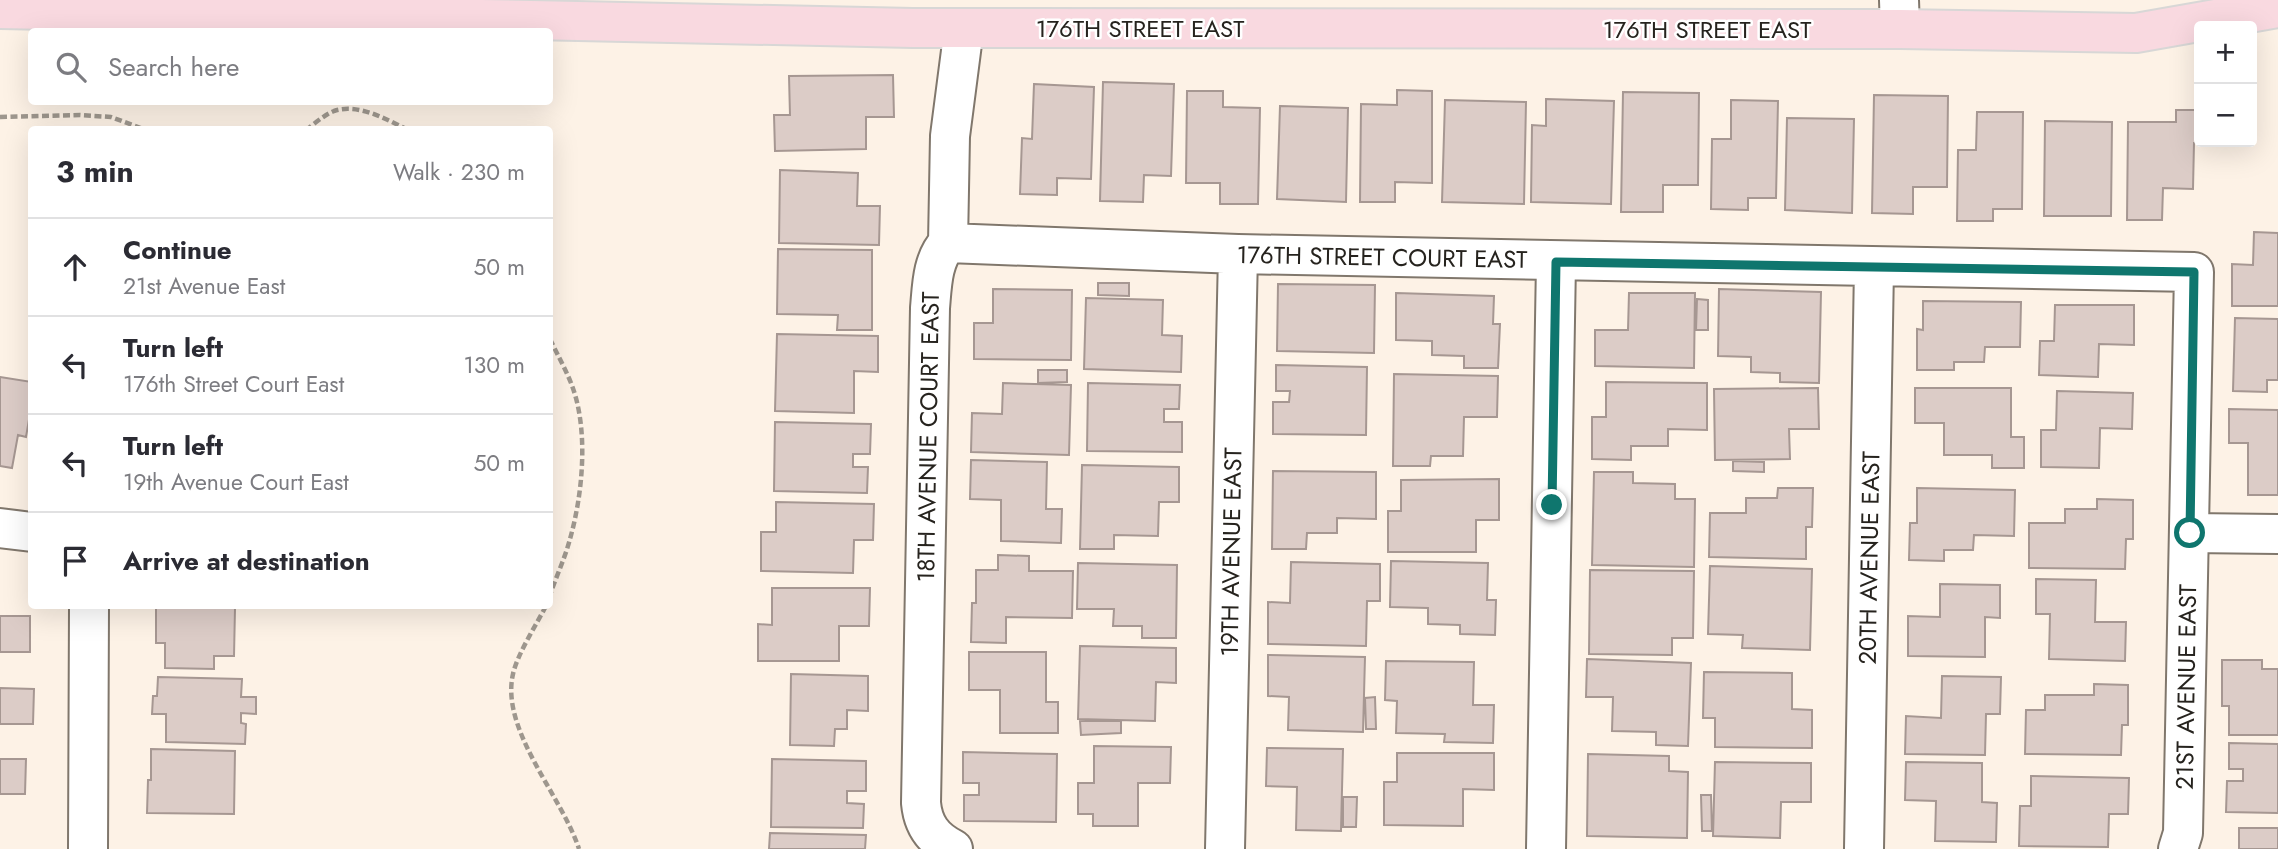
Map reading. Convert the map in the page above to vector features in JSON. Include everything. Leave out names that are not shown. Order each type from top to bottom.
[{"type":"main road","points":[[576,20],[610,0]]},
{"type":"main road","points":[[964,28],[993,0]]},
{"type":"main road","name":"176TH STREET EAST","points":[[0,9],[964,28],[1899,15],[2136,33],[2278,8]]},
{"type":"street","name":"18TH AVENUE COURT EAST","points":[[947,846],[922,820],[921,803],[930,308],[932,278],[940,251],[948,243],[950,136],[964,28]]},
{"type":"street","name":"176TH STREET COURT EAST","points":[[948,243],[1556,262],[2194,272]]},
{"type":"street","name":"19TH AVENUE EAST","points":[[1225,849],[1238,254]]},
{"type":"street","points":[[1546,849],[1556,262]]},
{"type":"street","name":"20TH AVENUE EAST","points":[[1864,849],[1874,267]]},
{"type":"street","name":"21ST AVENUE EAST","points":[[2178,849],[2183,833],[2194,272]]},
{"type":"street","points":[[0,527],[28,531]]},
{"type":"street","points":[[2190,533],[2278,534]]},
{"type":"street","points":[[88,849],[89,609]]},
{"type":"path","points":[[311,126],[332,111],[346,109],[378,114],[400,126]]},
{"type":"path","points":[[0,117],[111,117],[135,126]]},
{"type":"path","points":[[553,345],[572,384],[583,444],[580,484],[570,539],[553,587]]},
{"type":"path","points":[[545,609],[513,673],[513,714],[520,733],[573,828],[579,849]]},
{"type":"building","points":[[893,75],[894,117],[866,117],[866,149],[775,151],[774,115],[790,115],[789,76]]},
{"type":"building","points":[[1103,82],[1174,84],[1171,176],[1144,175],[1143,202],[1100,201]]},
{"type":"building","points":[[1034,84],[1094,87],[1091,179],[1057,178],[1057,195],[1020,194],[1022,138],[1032,139]]},
{"type":"building","points":[[1397,90],[1432,91],[1432,183],[1395,182],[1395,202],[1360,202],[1361,104],[1397,105]]},
{"type":"building","points":[[1187,91],[1223,91],[1223,107],[1260,108],[1258,204],[1220,204],[1220,183],[1186,183]]},
{"type":"building","points":[[1623,92],[1699,93],[1698,185],[1663,185],[1663,212],[1621,212]]},
{"type":"building","points":[[1874,95],[1948,96],[1947,187],[1913,187],[1913,214],[1872,213]]},
{"type":"building","points":[[1546,99],[1614,101],[1611,204],[1531,202],[1532,125],[1546,126]]},
{"type":"building","points":[[1445,100],[1526,102],[1524,204],[1442,202]]},
{"type":"building","points":[[1731,100],[1778,101],[1776,198],[1748,198],[1748,210],[1711,209],[1712,139],[1731,139]]},
{"type":"building","points":[[1280,106],[1348,108],[1346,202],[1277,199]]},
{"type":"building","points":[[2176,110],[2194,110],[2193,189],[2163,188],[2162,220],[2127,220],[2128,122],[2176,122]]},
{"type":"building","points":[[1977,112],[2023,112],[2022,209],[1993,209],[1993,221],[1957,221],[1958,150],[1976,150]]},
{"type":"building","points":[[1787,118],[1854,119],[1852,213],[1785,210]]},
{"type":"building","points":[[2045,121],[2112,122],[2111,216],[2044,216]]},
{"type":"building","points":[[780,170],[858,173],[857,206],[880,206],[879,245],[779,243]]},
{"type":"building","points":[[2254,232],[2278,233],[2278,306],[2232,306],[2232,264],[2253,265]]},
{"type":"building","points":[[778,249],[872,250],[872,330],[837,330],[838,315],[777,314]]},
{"type":"building","points":[[1098,283],[1129,283],[1129,296],[1098,295]]},
{"type":"building","points":[[1278,284],[1375,285],[1374,353],[1277,351]]},
{"type":"building","points":[[993,289],[1072,290],[1071,360],[974,359],[974,323],[993,323]]},
{"type":"building","points":[[1719,289],[1821,292],[1819,383],[1780,382],[1780,373],[1751,372],[1751,357],[1718,356]]},
{"type":"building","points":[[1396,293],[1494,296],[1493,324],[1500,324],[1498,368],[1464,368],[1464,356],[1432,355],[1432,341],[1396,340]]},
{"type":"building","points":[[1629,293],[1695,293],[1694,368],[1595,366],[1595,330],[1628,330]]},
{"type":"building","points":[[1086,298],[1163,300],[1162,335],[1182,336],[1181,372],[1084,369]]},
{"type":"building","points":[[1697,299],[1708,300],[1708,330],[1696,330]]},
{"type":"building","points":[[1923,301],[2021,302],[2020,347],[1985,347],[1984,362],[1954,362],[1954,370],[1917,370],[1917,329],[1923,330]]},
{"type":"building","points":[[2055,305],[2134,305],[2134,345],[2099,344],[2098,377],[2039,375],[2040,341],[2054,341]]},
{"type":"building","points":[[2235,318],[2278,319],[2278,380],[2267,380],[2267,392],[2233,391]]},
{"type":"building","points":[[777,334],[878,336],[878,372],[854,371],[854,413],[775,411]]},
{"type":"building","points":[[1276,365],[1367,367],[1366,435],[1273,434],[1273,402],[1289,402],[1290,391],[1276,391]]},
{"type":"building","points":[[1038,370],[1067,370],[1067,382],[1038,383]]},
{"type":"building","points":[[1394,374],[1498,376],[1497,417],[1464,417],[1463,456],[1431,456],[1430,466],[1393,466]]},
{"type":"building","points":[[0,377],[28,381],[26,437],[18,435],[12,468],[0,466]]},
{"type":"building","points":[[1606,382],[1707,383],[1707,430],[1668,429],[1668,446],[1631,446],[1631,460],[1592,459],[1592,417],[1606,417]]},
{"type":"building","points":[[1003,383],[1071,385],[1069,455],[971,452],[972,413],[1002,414]]},
{"type":"building","points":[[1088,383],[1180,385],[1179,409],[1164,409],[1164,422],[1182,422],[1182,452],[1087,451]]},
{"type":"building","points":[[1818,388],[1819,429],[1789,429],[1790,459],[1715,460],[1714,389]]},
{"type":"building","points":[[1915,388],[2011,388],[2011,437],[2024,437],[2024,468],[1992,468],[1992,455],[1944,455],[1944,423],[1915,423]]},
{"type":"building","points":[[2057,391],[2133,393],[2132,429],[2100,428],[2099,468],[2041,467],[2041,430],[2056,430]]},
{"type":"building","points":[[2229,409],[2278,410],[2278,495],[2248,495],[2248,443],[2229,443]]},
{"type":"building","points":[[775,422],[871,424],[870,454],[853,454],[853,467],[868,467],[867,493],[774,491]]},
{"type":"building","points":[[971,460],[1047,462],[1046,509],[1062,509],[1061,543],[1001,541],[1001,500],[970,499]]},
{"type":"building","points":[[1733,461],[1764,462],[1764,472],[1733,471]]},
{"type":"building","points":[[1082,465],[1179,467],[1179,502],[1159,502],[1158,536],[1114,535],[1114,549],[1080,549]]},
{"type":"building","points":[[1273,471],[1376,472],[1376,519],[1337,518],[1337,533],[1307,533],[1306,549],[1272,549]]},
{"type":"building","points":[[1594,472],[1633,472],[1633,483],[1675,484],[1675,499],[1695,499],[1694,567],[1592,565]]},
{"type":"building","points":[[1499,479],[1499,520],[1476,520],[1476,552],[1388,552],[1388,511],[1401,511],[1401,480]]},
{"type":"building","points":[[1778,488],[1813,488],[1812,527],[1806,527],[1806,559],[1709,557],[1710,513],[1746,513],[1746,498],[1777,498]]},
{"type":"building","points":[[1917,488],[2015,490],[2014,536],[1974,535],[1973,550],[1944,550],[1944,561],[1909,560],[1910,523],[1917,523]]},
{"type":"building","points":[[2097,499],[2133,500],[2133,539],[2126,539],[2125,569],[2029,568],[2029,523],[2065,523],[2065,509],[2097,509]]},
{"type":"building","points":[[776,502],[874,504],[873,540],[854,540],[853,573],[761,571],[761,532],[776,532]]},
{"type":"building","points":[[998,555],[1029,556],[1029,571],[1073,571],[1072,618],[1006,617],[1006,643],[971,642],[972,603],[976,603],[976,570],[998,570]]},
{"type":"building","points":[[1391,561],[1488,563],[1487,600],[1496,600],[1495,635],[1460,634],[1460,625],[1428,624],[1428,608],[1390,607]]},
{"type":"building","points":[[1291,562],[1380,564],[1380,601],[1367,601],[1366,646],[1268,644],[1268,602],[1290,603]]},
{"type":"building","points":[[1078,563],[1177,565],[1176,638],[1142,638],[1142,626],[1113,626],[1114,609],[1077,609]]},
{"type":"building","points":[[1710,566],[1812,569],[1810,650],[1742,648],[1743,635],[1708,634]]},
{"type":"building","points":[[1590,570],[1694,571],[1693,638],[1672,638],[1672,655],[1589,654]]},
{"type":"building","points":[[2036,579],[2096,580],[2095,622],[2126,622],[2125,661],[2049,659],[2050,614],[2036,614]]},
{"type":"building","points":[[1940,584],[2000,585],[2000,618],[1985,617],[1985,657],[1908,656],[1908,616],[1940,617]]},
{"type":"building","points":[[772,588],[870,588],[869,626],[839,626],[839,661],[758,661],[758,624],[772,625]]},
{"type":"building","points":[[156,609],[235,609],[234,656],[214,656],[214,669],[165,668],[165,643],[156,643]]},
{"type":"building","points":[[0,616],[30,616],[30,652],[0,652]]},
{"type":"building","points":[[1080,646],[1176,648],[1176,683],[1156,682],[1155,721],[1078,719]]},
{"type":"building","points":[[969,652],[1046,652],[1046,702],[1058,702],[1058,733],[1000,733],[1000,690],[969,690]]},
{"type":"building","points":[[1268,655],[1365,657],[1363,732],[1288,730],[1289,697],[1268,696]]},
{"type":"building","points":[[1587,659],[1691,663],[1688,746],[1656,745],[1656,732],[1612,731],[1613,697],[1586,697]]},
{"type":"building","points":[[2222,660],[2262,660],[2262,669],[2278,669],[2278,735],[2229,735],[2229,706],[2222,706]]},
{"type":"building","points":[[1386,661],[1474,662],[1473,705],[1494,705],[1493,743],[1444,742],[1445,734],[1396,733],[1397,701],[1385,700]]},
{"type":"building","points":[[1704,672],[1792,673],[1792,709],[1812,710],[1812,748],[1715,747],[1715,718],[1703,718]]},
{"type":"building","points":[[791,674],[868,676],[868,711],[847,710],[847,729],[835,729],[834,746],[790,745]]},
{"type":"building","points":[[1942,676],[2001,677],[2000,714],[1986,714],[1985,755],[1905,754],[1906,716],[1941,718]]},
{"type":"building","points":[[158,677],[242,679],[241,697],[256,697],[256,714],[241,713],[241,723],[246,724],[245,744],[166,742],[166,714],[152,714]]},
{"type":"building","points":[[2094,684],[2128,685],[2128,725],[2122,725],[2121,755],[2025,754],[2026,710],[2045,710],[2045,695],[2094,695]]},
{"type":"building","points":[[0,688],[34,689],[33,724],[0,724]]},
{"type":"building","points":[[1375,697],[1376,729],[1366,729],[1365,698]]},
{"type":"building","points":[[1080,721],[1121,721],[1121,733],[1081,735]]},
{"type":"building","points":[[2229,743],[2278,744],[2278,813],[2226,812],[2227,781],[2243,781],[2243,769],[2229,769]]},
{"type":"building","points":[[1094,746],[1171,747],[1170,783],[1138,783],[1138,826],[1093,826],[1093,814],[1078,814],[1078,783],[1094,783]]},
{"type":"building","points":[[1267,748],[1343,749],[1341,831],[1296,830],[1297,787],[1266,786]]},
{"type":"building","points":[[151,749],[235,751],[234,814],[147,813]]},
{"type":"building","points":[[963,752],[1057,754],[1056,822],[964,821],[964,795],[979,795],[979,783],[963,783]]},
{"type":"building","points":[[1397,753],[1494,753],[1494,790],[1463,789],[1463,826],[1384,825],[1384,782],[1397,782]]},
{"type":"building","points":[[1588,754],[1669,756],[1669,771],[1688,772],[1687,838],[1587,836]]},
{"type":"building","points":[[0,759],[26,759],[25,794],[0,794]]},
{"type":"building","points":[[772,759],[866,761],[866,791],[847,791],[847,803],[864,804],[863,828],[771,827]]},
{"type":"building","points":[[1715,762],[1811,763],[1811,802],[1781,802],[1780,838],[1713,836]]},
{"type":"building","points":[[1906,762],[1982,763],[1982,802],[1997,803],[1996,842],[1935,841],[1936,801],[1905,800]]},
{"type":"building","points":[[2031,776],[2129,778],[2128,814],[2109,814],[2108,847],[2019,846],[2020,806],[2031,806]]},
{"type":"building","points":[[1701,795],[1711,795],[1712,831],[1702,831]]},
{"type":"building","points":[[1343,797],[1357,797],[1356,827],[1343,827]]},
{"type":"building","points":[[2239,828],[2278,828],[2278,849],[2239,849]]},
{"type":"building","points":[[770,833],[866,835],[865,849],[769,849]]},
{"type":"route","points":[[1552,505],[1556,262],[2194,272],[2190,533]]}]
